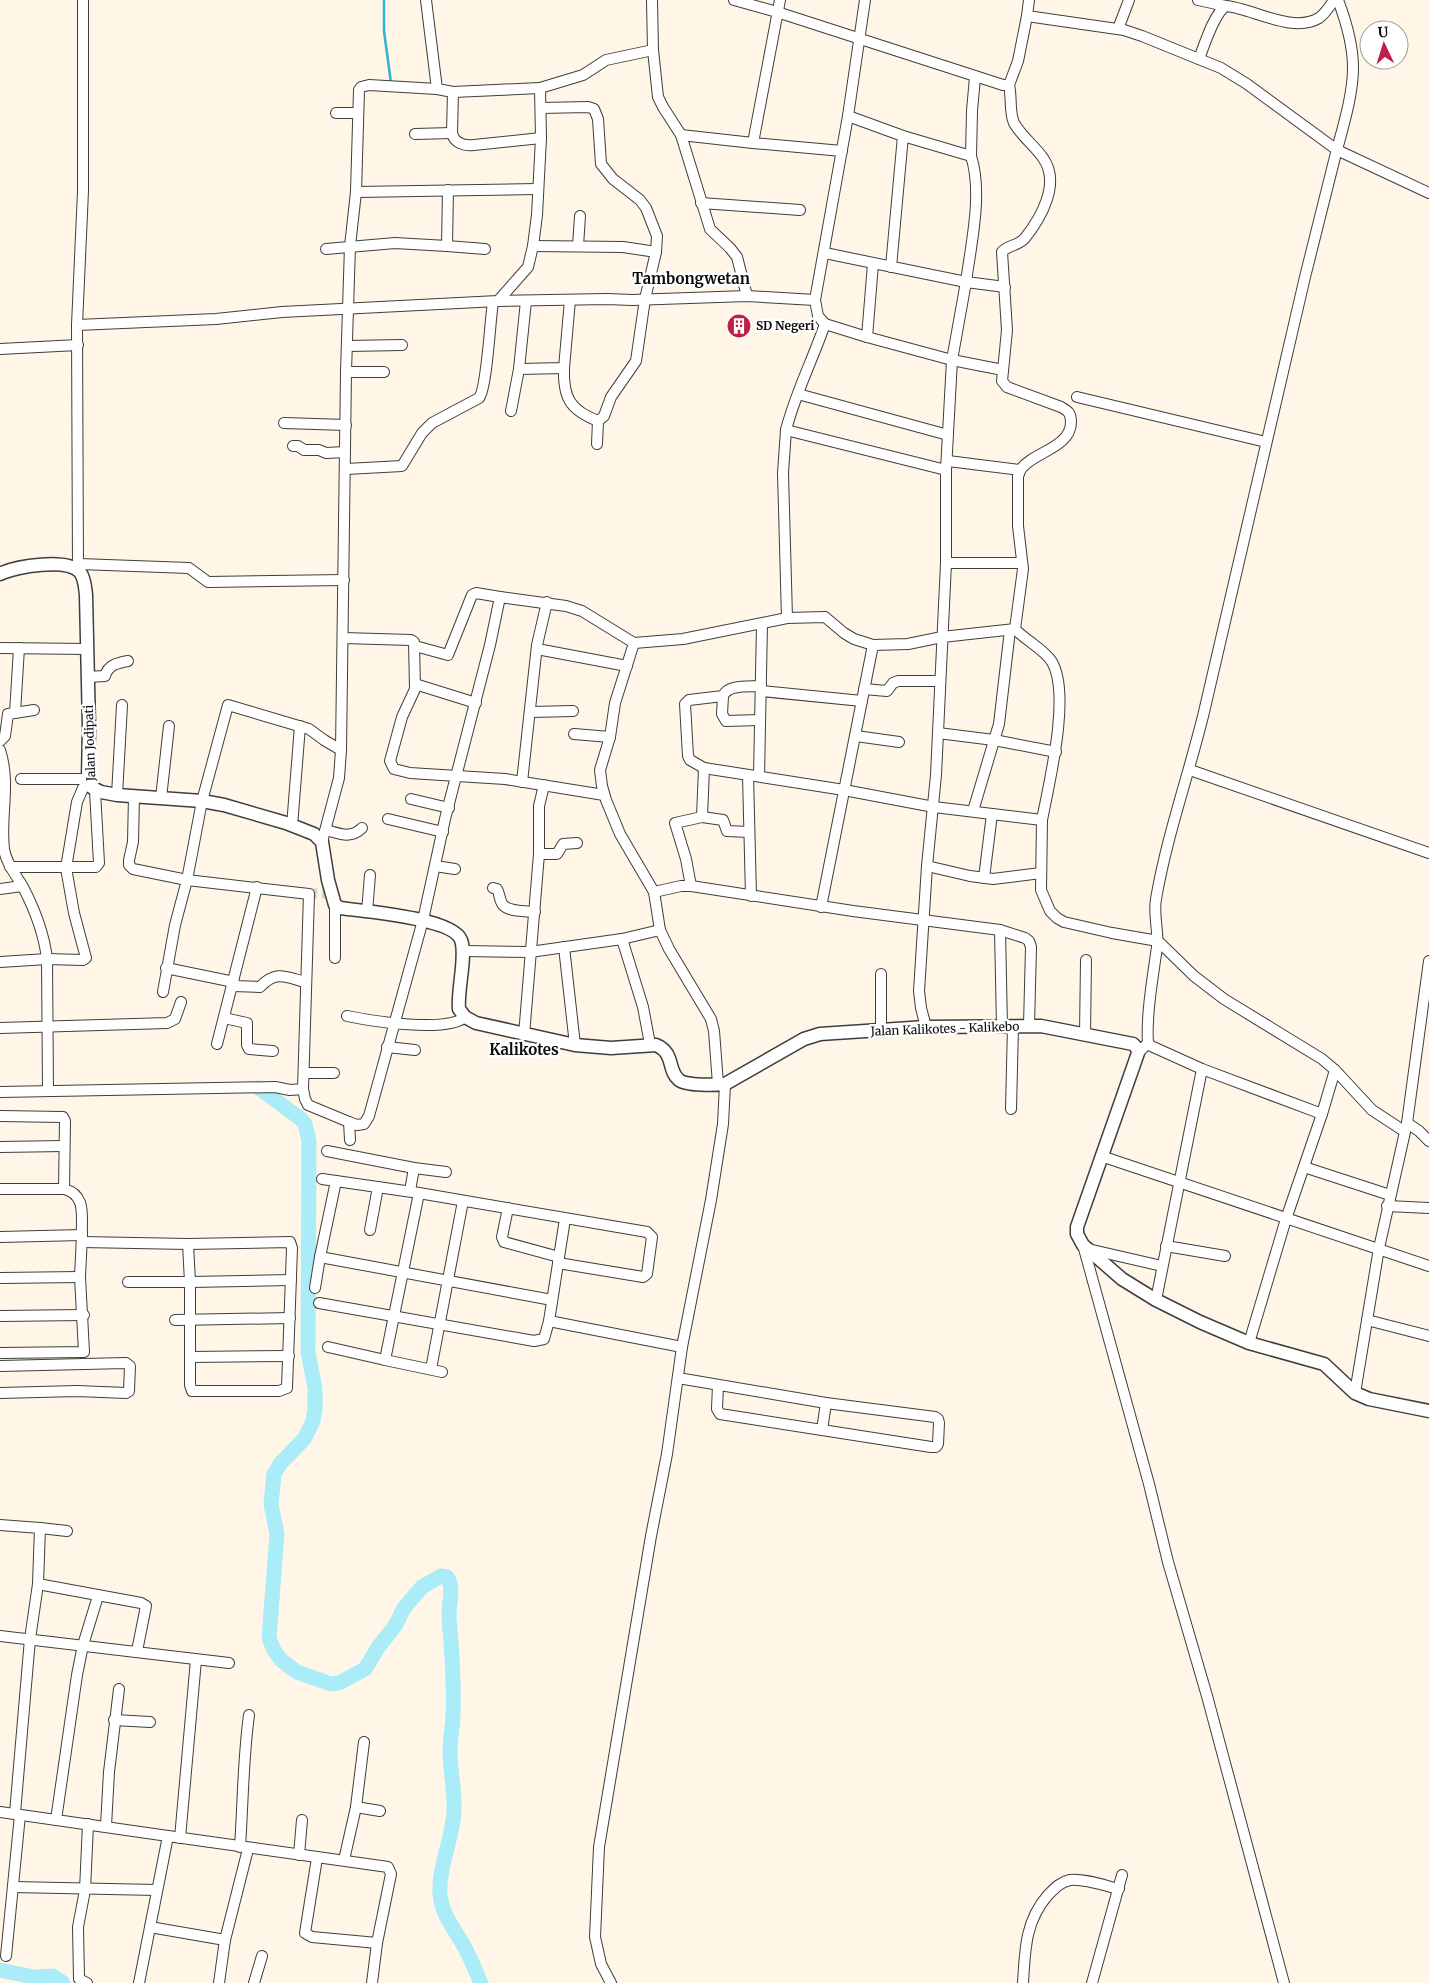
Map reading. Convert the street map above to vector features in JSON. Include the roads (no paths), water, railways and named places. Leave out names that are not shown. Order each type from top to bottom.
[{"type":"street","points":[[79,567],[77,325],[83,191],[83,0]]},
{"type":"street","points":[[426,0],[437,90]]},
{"type":"street","points":[[652,0],[653,50],[658,97],[662,108],[681,135],[711,232],[730,248],[737,257],[748,296]]},
{"type":"street","points":[[734,0],[859,38],[997,84],[1009,85]]},
{"type":"street","points":[[753,143],[780,0]]},
{"type":"street","points":[[865,0],[848,116],[816,300],[818,316],[825,324],[867,337],[952,360],[1003,370]]},
{"type":"street","points":[[973,811],[998,724],[1012,630],[1022,587],[1022,563],[1018,526],[1018,476],[1020,470],[1060,443],[1070,431],[1071,417],[1069,411],[1007,387],[1002,381],[1007,330],[1002,252],[1006,248],[1021,243],[1026,236],[1044,206],[1050,183],[1050,170],[1043,157],[1028,142],[1013,121],[1009,85],[1018,61],[1029,0]]},
{"type":"street","points":[[1118,29],[1129,0]]},
{"type":"street","points":[[1198,0],[1229,4],[1267,18],[1302,22],[1318,18],[1334,0]]},
{"type":"street","points":[[1284,1983],[1168,1562],[1149,1484],[1085,1247],[1077,1234],[1077,1226],[1138,1053],[1148,1043],[1152,984],[1158,941],[1156,902],[1174,820],[1190,770],[1354,70],[1349,37],[1338,0]]},
{"type":"street","points":[[1199,59],[1222,8],[1229,4]]},
{"type":"street","points":[[1026,19],[1118,29],[1142,36],[1220,68],[1247,84],[1336,153],[1429,193]]},
{"type":"street","points":[[335,958],[335,904],[328,880],[324,836],[340,778],[346,372],[350,246],[356,192],[359,90],[363,86],[453,92],[540,88],[583,75],[606,60],[653,50]]},
{"type":"street","points":[[926,1027],[919,991],[938,733],[946,563],[947,465],[952,360],[974,228],[975,181],[971,156],[975,77]]},
{"type":"street","points":[[346,470],[402,466],[422,433],[432,423],[479,398],[481,395],[485,381],[496,302],[528,267],[533,246],[541,138],[540,88]]},
{"type":"street","points":[[453,92],[452,133],[457,141],[468,146],[541,138]]},
{"type":"street","points":[[541,108],[588,107],[594,109],[598,119],[601,164],[613,179],[640,200],[646,208],[656,236],[656,252],[645,299],[636,361],[611,397],[604,416],[598,421],[597,444]]},
{"type":"street","points":[[336,113],[357,113]]},
{"type":"street","points":[[848,116],[903,136],[971,156]]},
{"type":"street","points":[[416,134],[452,133]]},
{"type":"street","points":[[681,135],[842,151]]},
{"type":"street","points":[[891,267],[903,136]]},
{"type":"street","points":[[356,192],[538,189]]},
{"type":"street","points":[[447,246],[448,190]]},
{"type":"street","points":[[701,203],[800,210]]},
{"type":"street","points":[[578,246],[580,216]]},
{"type":"street","points":[[326,249],[395,243],[485,249]]},
{"type":"street","points":[[533,246],[623,247],[656,252]]},
{"type":"street","points":[[825,254],[966,282],[1005,287]]},
{"type":"street","points":[[867,337],[873,264]]},
{"type":"street","points":[[77,325],[86,323],[216,319],[282,312],[496,302],[748,296],[816,300]]},
{"type":"street","points":[[570,300],[564,368],[566,394],[576,411],[598,421]]},
{"type":"street","points":[[511,411],[519,369],[526,301]]},
{"type":"street","points":[[787,618],[783,473],[786,430],[791,410],[825,324]]},
{"type":"street","points":[[0,349],[78,345]]},
{"type":"street","points":[[348,346],[402,345]]},
{"type":"street","points":[[519,369],[564,368]]},
{"type":"street","points":[[346,372],[384,372]]},
{"type":"street","points":[[798,394],[948,435]]},
{"type":"street","points":[[1077,397],[1266,442]]},
{"type":"street","points":[[284,423],[346,425]]},
{"type":"street","points":[[786,430],[947,465],[1020,470]]},
{"type":"street","points":[[293,446],[299,446],[303,450],[320,450],[323,453],[345,452]]},
{"type":"street","points":[[946,563],[1022,563]]},
{"type":"street","points":[[0,574],[25,566],[42,565],[189,568],[208,582],[344,580]]},
{"type":"street","name":"Jalan Jodipati","points":[[79,567],[84,582],[87,649],[97,676],[91,784],[117,795],[202,802],[247,810],[324,836]]},
{"type":"street","points":[[415,646],[448,655],[470,597],[476,593],[547,602],[582,611],[634,643],[683,639],[787,618],[825,617],[844,633],[873,645],[908,644],[942,637],[1012,630],[1051,660],[1055,669],[1059,695],[1059,728],[1056,752],[1042,820],[1040,873],[1041,890],[1044,900],[1056,918],[1064,922],[1158,941],[1194,976],[1224,999],[1322,1059],[1335,1070],[1372,1110],[1405,1127],[1419,1131],[1429,1142]]},
{"type":"street","points":[[134,796],[133,842],[129,860],[130,868],[187,880],[309,894],[305,982],[303,1089],[305,1099],[308,1105],[349,1122],[360,1125],[367,1122],[423,920],[500,596]]},
{"type":"street","points":[[522,782],[537,649],[547,602]]},
{"type":"street","points":[[759,776],[762,624]]},
{"type":"street","points":[[343,638],[411,640],[415,646],[414,693],[402,716],[390,764],[394,769],[410,773],[458,775],[522,782],[604,795]]},
{"type":"street","points":[[611,1983],[601,1964],[595,1937],[599,1847],[651,1536],[667,1454],[682,1347],[711,1200],[723,1124],[722,1084],[711,1019],[669,949],[660,930],[654,892],[627,849],[604,795],[600,770],[610,737],[615,703],[634,643]]},
{"type":"street","points":[[821,906],[873,645]]},
{"type":"street","points":[[0,648],[87,649]]},
{"type":"street","points":[[15,713],[19,648]]},
{"type":"street","points":[[537,649],[627,666]]},
{"type":"street","points":[[97,676],[112,665],[128,661]]},
{"type":"street","points":[[864,689],[887,691],[893,683],[898,681],[940,681]]},
{"type":"street","points":[[415,684],[476,703]]},
{"type":"street","points":[[760,720],[726,721],[722,714],[725,692],[731,688],[761,688],[862,701]]},
{"type":"street","points":[[723,696],[689,700],[685,704],[688,756],[690,760],[704,768],[844,790],[934,807],[1042,820]]},
{"type":"street","points":[[117,795],[122,705]]},
{"type":"street","points":[[163,992],[166,968],[187,880],[202,802],[229,705],[314,731],[324,740],[341,750]]},
{"type":"street","points":[[34,710],[8,715],[5,736],[0,744],[2,774],[6,790],[1,814],[2,850],[22,886],[41,927],[47,959],[48,1091]]},
{"type":"street","points":[[531,712],[573,711]]},
{"type":"street","points":[[160,798],[169,726]]},
{"type":"street","points":[[292,826],[300,726]]},
{"type":"street","points":[[938,733],[994,740],[1056,752]]},
{"type":"street","points":[[574,734],[610,737]]},
{"type":"street","points":[[856,736],[898,742]]},
{"type":"street","points":[[702,817],[704,768]]},
{"type":"street","points":[[1190,770],[1429,853]]},
{"type":"street","points":[[748,775],[752,896]]},
{"type":"street","points":[[21,779],[91,784]]},
{"type":"street","points":[[0,962],[47,959],[83,960],[86,958],[74,914],[66,868],[77,802],[83,788],[91,784]]},
{"type":"street","points":[[10,867],[96,867],[99,863],[91,784]]},
{"type":"street","points":[[524,1035],[539,854],[539,806],[544,785]]},
{"type":"street","points":[[411,799],[449,808]]},
{"type":"street","points":[[984,878],[992,814]]},
{"type":"street","points":[[692,886],[675,823],[678,820],[702,817],[721,818],[725,822],[727,832],[749,832]]},
{"type":"street","points":[[388,819],[443,832]]},
{"type":"street","points":[[324,836],[349,836],[362,828]]},
{"type":"street","points":[[539,854],[557,854],[563,844],[577,843]]},
{"type":"street","points":[[435,866],[455,869]]},
{"type":"street","points":[[927,866],[984,878],[1004,879],[1040,873]]},
{"type":"street","points":[[367,912],[370,874]]},
{"type":"street","points":[[0,889],[22,886]]},
{"type":"street","points":[[654,892],[681,886],[692,886],[924,921],[1000,930],[1025,938],[1029,941],[1031,947],[1029,1026]]},
{"type":"street","points":[[217,1044],[257,887]]},
{"type":"street","points":[[493,888],[497,889],[504,907],[511,910],[535,912]]},
{"type":"street","points":[[335,904],[340,908],[423,920],[452,930],[457,934],[461,939],[463,951],[458,1002],[459,1009],[465,1017],[482,1024],[524,1035],[575,1045],[610,1048],[650,1044],[661,1047],[668,1054],[675,1075],[680,1081],[722,1084]]},
{"type":"street","points":[[463,951],[530,952],[622,939],[660,930]]},
{"type":"street","points":[[1000,930],[1011,1109]]},
{"type":"street","points":[[622,939],[643,1007],[650,1044]]},
{"type":"street","points":[[564,948],[575,1045]]},
{"type":"street","points":[[1085,1035],[1086,960]]},
{"type":"street","points":[[1355,1393],[1379,1248],[1405,1127],[1429,961]]},
{"type":"street","points":[[166,968],[233,984],[260,987],[269,978],[276,976],[305,982]]},
{"type":"street","points":[[881,974],[881,1031]]},
{"type":"street","points":[[0,1028],[167,1023],[177,1017],[181,1002]]},
{"type":"street","points":[[347,1016],[393,1023],[450,1024],[461,1021],[465,1017]]},
{"type":"street","points":[[224,1018],[247,1022],[247,1045],[249,1049],[273,1051]]},
{"type":"street","name":"Jalan Kalikotes - Kalikebo","points":[[722,1084],[811,1036],[926,1027],[1052,1027],[1132,1044],[1137,1048],[1138,1053]]},
{"type":"street","points":[[1148,1043],[1202,1069],[1322,1114]]},
{"type":"street","points":[[387,1046],[415,1050]]},
{"type":"street","points":[[1156,1300],[1202,1069]]},
{"type":"street","points":[[1249,1343],[1286,1219],[1335,1070]]},
{"type":"street","points":[[304,1073],[334,1074]]},
{"type":"street","points":[[0,1092],[275,1086],[290,1090],[303,1089]]},
{"type":"street","points":[[0,1116],[61,1116],[65,1121],[64,1189]]},
{"type":"street","points":[[349,1122],[350,1140]]},
{"type":"street","points":[[0,1147],[64,1146]]},
{"type":"street","points":[[327,1151],[414,1168],[446,1172]]},
{"type":"street","points":[[1102,1156],[1429,1266]]},
{"type":"street","points":[[1304,1167],[1389,1200],[1429,1208]]},
{"type":"street","points":[[385,1360],[402,1271],[414,1192],[414,1168]]},
{"type":"street","points":[[322,1179],[378,1186],[508,1208],[565,1219],[649,1233],[652,1240],[647,1274],[643,1277],[558,1260],[504,1242],[502,1237],[508,1208]]},
{"type":"street","points":[[315,1288],[336,1181]]},
{"type":"street","points":[[370,1230],[378,1186]]},
{"type":"street","points":[[0,1189],[64,1189],[75,1193],[80,1201],[84,1240],[80,1277],[84,1315],[84,1352],[0,1353]]},
{"type":"street","points":[[431,1369],[450,1280],[463,1201]]},
{"type":"street","points":[[320,1303],[538,1341],[544,1339],[549,1321],[565,1219]]},
{"type":"street","points":[[0,1237],[188,1244],[290,1242],[292,1246],[288,1385],[284,1390],[192,1392],[190,1385],[191,1319],[188,1244]]},
{"type":"street","points":[[1166,1246],[1225,1256]]},
{"type":"street","points":[[1085,1247],[1162,1266]]},
{"type":"street","points":[[1085,1247],[1122,1279],[1156,1300],[1200,1322],[1249,1343],[1324,1364],[1355,1393],[1369,1399],[1429,1411]]},
{"type":"street","points":[[320,1257],[552,1300]]},
{"type":"street","points":[[0,1278],[80,1277]]},
{"type":"street","points":[[128,1282],[291,1280]]},
{"type":"street","points":[[0,1316],[84,1315]]},
{"type":"street","points":[[175,1320],[290,1318]]},
{"type":"street","points":[[1367,1320],[1429,1336]]},
{"type":"street","points":[[549,1321],[682,1347]]},
{"type":"street","points":[[328,1347],[442,1372]]},
{"type":"street","points":[[191,1357],[289,1356]]},
{"type":"street","points":[[0,1366],[126,1363],[130,1366],[129,1388],[126,1394],[77,1391],[0,1393]]},
{"type":"street","points":[[678,1378],[826,1403],[935,1418],[938,1419],[939,1423],[938,1444],[936,1447],[931,1447],[720,1414],[717,1409],[718,1385]]},
{"type":"street","points":[[822,1430],[826,1403]]},
{"type":"street","points":[[0,1525],[67,1531]]},
{"type":"street","points":[[6,1956],[13,1887],[30,1639],[38,1584],[40,1528]]},
{"type":"street","points":[[38,1584],[141,1603],[146,1606],[137,1652]]},
{"type":"street","points":[[56,1820],[83,1645],[98,1596]]},
{"type":"street","points":[[0,1636],[229,1663]]},
{"type":"street","points":[[180,1838],[196,1660]]},
{"type":"street","points":[[106,1826],[114,1720],[119,1689]]},
{"type":"street","points":[[219,1983],[244,1848],[246,1742],[250,1715]]},
{"type":"street","points":[[114,1720],[150,1722]]},
{"type":"street","points":[[344,1860],[356,1807],[364,1742]]},
{"type":"street","points":[[356,1807],[380,1811]]},
{"type":"street","points":[[0,1812],[388,1867],[391,1874],[377,1943],[372,1983]]},
{"type":"street","points":[[299,1855],[302,1820]]},
{"type":"street","points":[[87,1983],[79,1979],[78,1927],[85,1890],[88,1824]]},
{"type":"street","points":[[140,1983],[168,1836]]},
{"type":"street","points":[[317,1858],[305,1933],[312,1937],[377,1943]]},
{"type":"street","points":[[1092,1983],[1122,1875]]},
{"type":"street","points":[[1023,1983],[1027,1932],[1033,1917],[1052,1890],[1060,1884],[1073,1880],[1119,1889]]},
{"type":"street","points":[[13,1887],[157,1890]]},
{"type":"street","points":[[150,1927],[226,1940]]},
{"type":"street","points":[[254,1983],[262,1956]]},
{"type":"waterway","points":[[384,0],[384,31],[391,83]]},
{"type":"waterway","points":[[259,1088],[301,1119],[305,1124],[309,1141],[308,1352],[315,1388],[313,1421],[304,1439],[280,1464],[274,1474],[271,1504],[277,1534],[269,1638],[281,1660],[297,1672],[331,1684],[339,1683],[365,1669],[379,1646],[395,1626],[404,1608],[422,1587],[441,1576],[447,1577],[451,1586],[449,1618],[453,1665],[453,1718],[450,1751],[454,1811],[441,1874],[440,1894],[446,1916],[467,1952],[481,1983]]},
{"type":"waterway","points":[[0,1970],[34,1977],[53,1976],[63,1983]]},
{"type":"tunnel","points":[[307,893],[331,894]]},
{"type":"place","name":"SD Negeri","points":[[739,326]]},
{"type":"district","name":"Tambongwetan","points":[[691,279]]},
{"type":"district","name":"Kalikotes","points":[[524,1050]]}]
